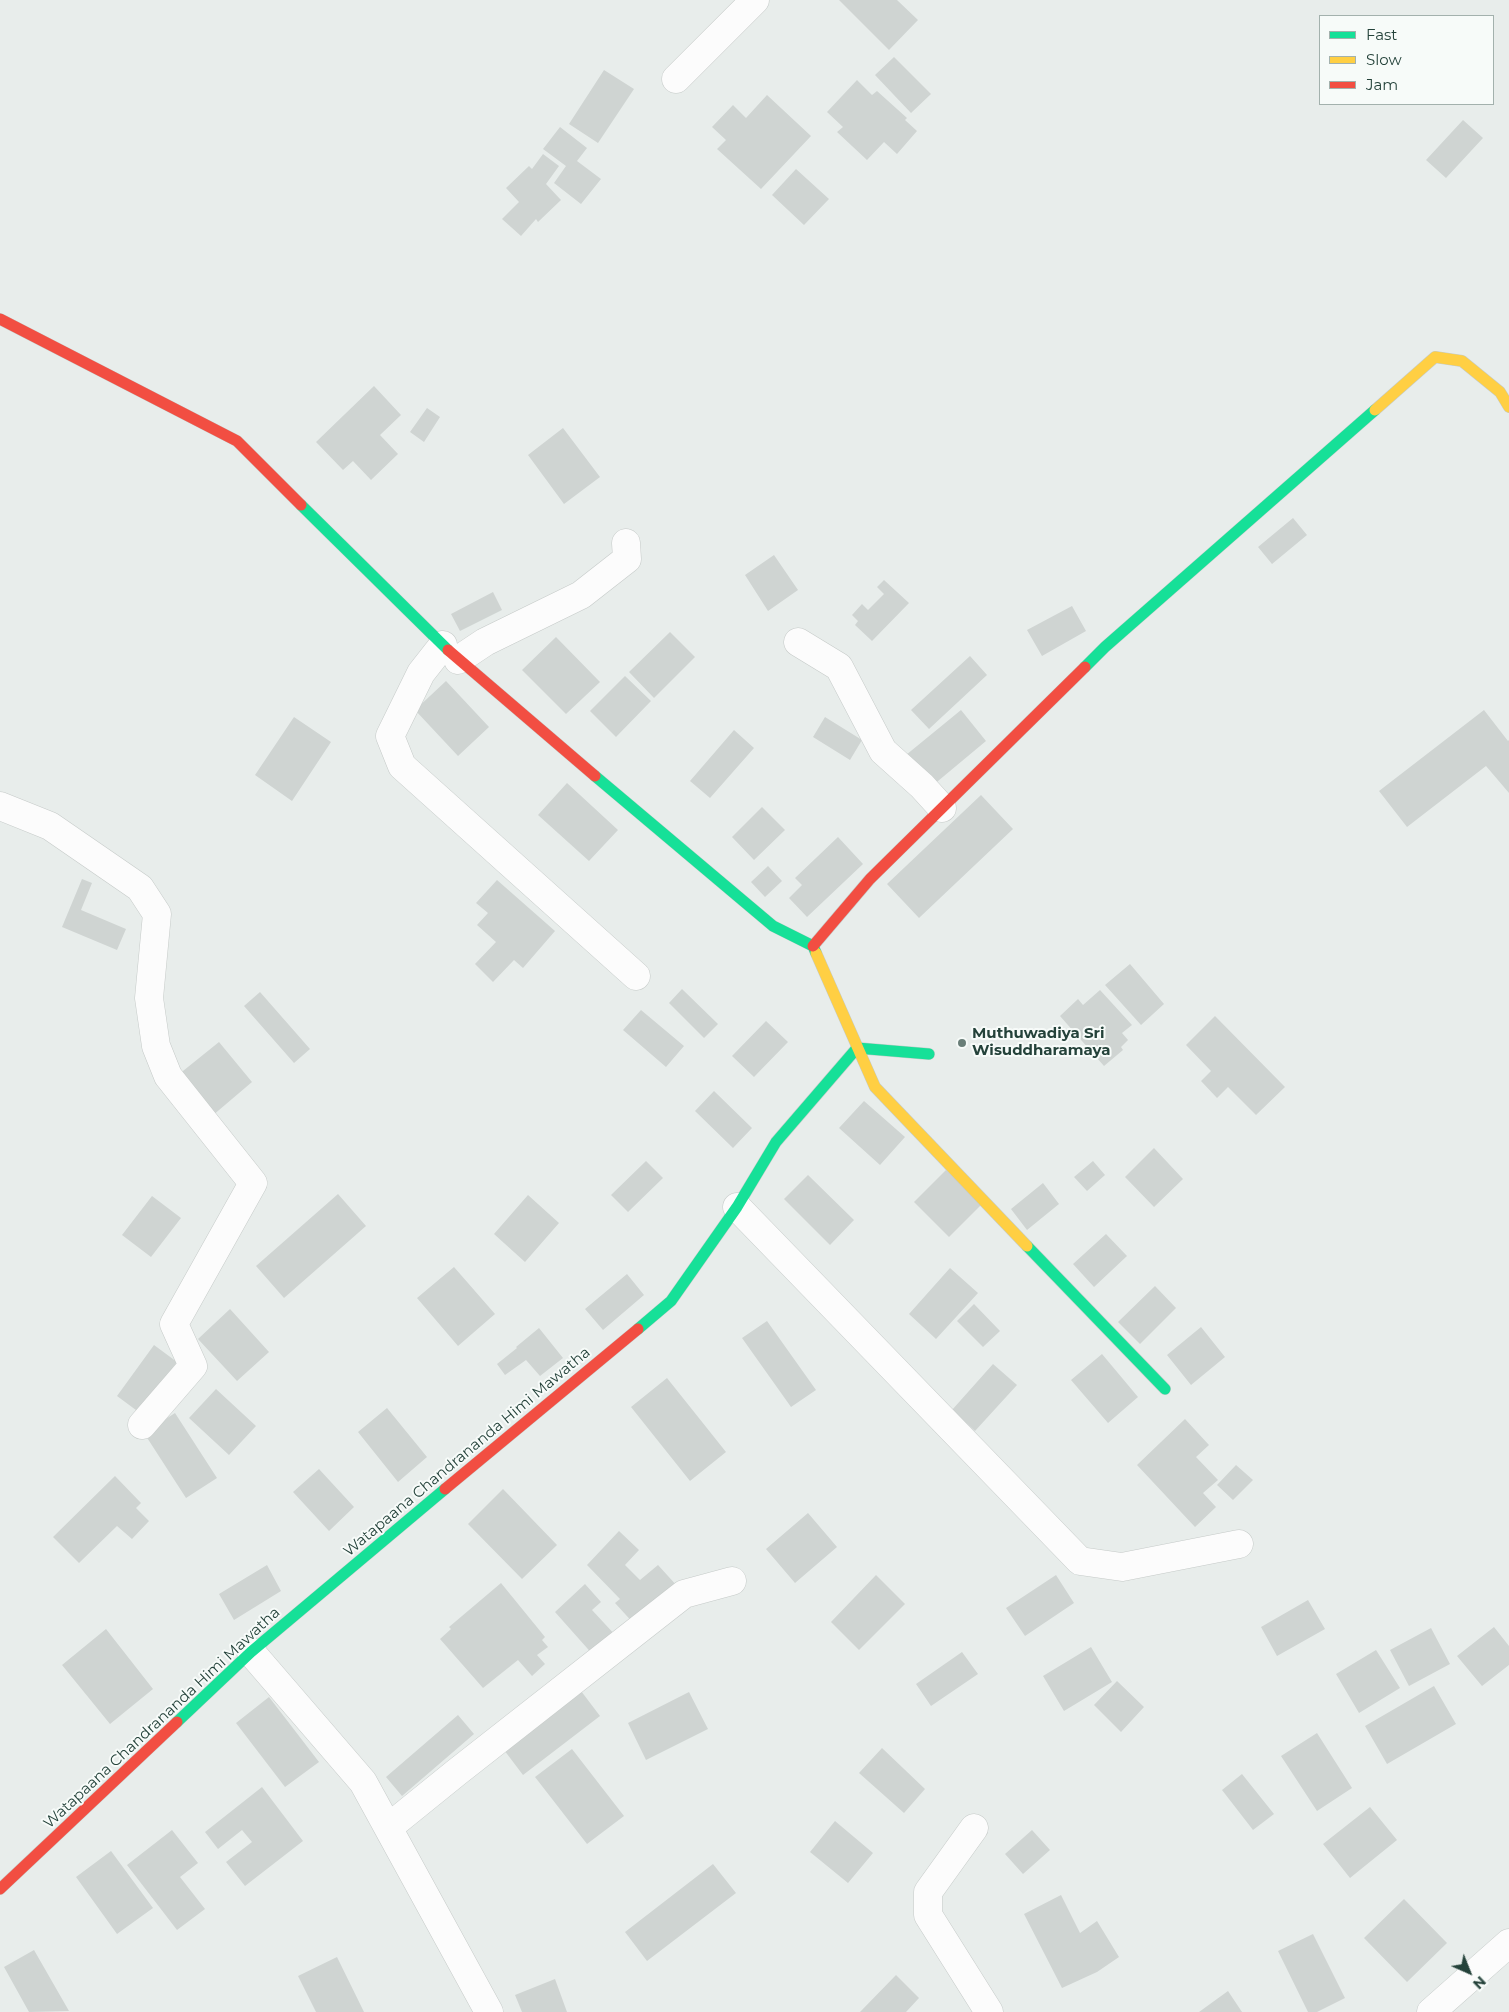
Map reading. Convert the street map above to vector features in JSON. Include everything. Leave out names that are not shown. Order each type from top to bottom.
[{"type":"street","points":[[676,79],[755,0]]},
{"type":"street","points":[[0,319],[237,441],[450,652],[773,926],[814,946],[844,1020],[875,1087],[1165,1389]]},
{"type":"street","points":[[814,946],[870,879],[1105,647],[1435,357],[1462,361],[1500,392],[1509,407]]},
{"type":"street","points":[[626,543],[627,559],[582,595],[485,642],[450,652],[420,672],[390,736],[402,766],[636,976]]},
{"type":"street","points":[[798,642],[839,667],[883,751],[922,786],[942,808]]},
{"type":"street","points":[[0,806],[50,826],[140,888],[157,914],[149,998],[156,1046],[168,1076],[254,1183],[174,1324],[193,1366],[142,1425]]},
{"type":"street","points":[[858,1048],[929,1054]]},
{"type":"street","name":"Watapaana Chandrananda Himi Mawatha","points":[[0,1889],[251,1652],[671,1301],[737,1207],[776,1142],[858,1048]]},
{"type":"street","points":[[737,1207],[1080,1561],[1122,1568],[1240,1544]]},
{"type":"street","points":[[389,1827],[456,1772],[684,1594],[732,1581]]},
{"type":"street","points":[[251,1652],[363,1782],[489,2012]]},
{"type":"street","points":[[974,1828],[928,1892],[928,1915],[989,2012]]},
{"type":"street","points":[[1431,2012],[1509,1943]]},
{"type":"building","points":[[839,0],[897,0],[918,20],[889,50]]},
{"type":"building","points":[[894,57],[931,94],[911,113],[875,75]]},
{"type":"building","points":[[604,70],[634,89],[598,143],[569,124]]},
{"type":"building","points":[[857,80],[872,95],[877,91],[907,118],[905,120],[917,131],[897,154],[884,142],[867,160],[837,132],[843,127],[827,112]]},
{"type":"building","points":[[767,95],[811,136],[761,189],[717,149],[726,140],[712,127],[733,105],[746,118]]},
{"type":"building","points":[[1463,120],[1483,138],[1446,178],[1426,160]]},
{"type":"building","points":[[560,127],[587,148],[577,161],[601,179],[581,204],[554,183],[566,166],[543,149]]},
{"type":"building","points":[[543,154],[559,166],[546,184],[561,200],[538,222],[536,219],[521,236],[502,219],[519,202],[506,188],[529,166],[532,169]]},
{"type":"building","points":[[796,169],[829,199],[804,225],[772,195]]},
{"type":"building","points":[[374,386],[401,415],[380,435],[398,454],[371,480],[353,461],[343,470],[316,442]]},
{"type":"building","points":[[427,408],[440,417],[424,442],[410,432]]},
{"type":"building","points":[[563,428],[600,477],[564,504],[528,455]]},
{"type":"building","points":[[1293,518],[1307,535],[1272,564],[1258,547]]},
{"type":"building","points":[[774,555],[798,590],[768,611],[745,575]]},
{"type":"building","points":[[884,580],[909,603],[872,641],[855,625],[858,621],[852,615],[862,604],[868,610],[884,594],[877,587]]},
{"type":"building","points":[[493,592],[502,610],[460,631],[451,614]]},
{"type":"building","points":[[1072,606],[1086,631],[1042,656],[1027,630]]},
{"type":"building","points":[[670,632],[695,657],[654,698],[629,672]]},
{"type":"building","points":[[556,637],[600,682],[566,714],[522,670]]},
{"type":"building","points":[[970,656],[987,675],[929,729],[911,710]]},
{"type":"building","points":[[625,676],[651,701],[616,737],[590,711]]},
{"type":"building","points":[[446,681],[489,727],[458,756],[415,710]]},
{"type":"building","points":[[961,710],[986,741],[932,786],[906,755]]},
{"type":"building","points":[[1484,710],[1509,740],[1509,793],[1486,766],[1407,827],[1379,791]]},
{"type":"building","points":[[294,717],[331,742],[292,801],[255,775]]},
{"type":"building","points":[[825,717],[862,740],[850,760],[813,737]]},
{"type":"building","points":[[734,730],[754,748],[710,798],[690,781]]},
{"type":"building","points":[[567,783],[618,830],[589,861],[538,815]]},
{"type":"building","points":[[981,795],[1013,829],[919,918],[887,884]]},
{"type":"building","points":[[762,807],[785,830],[754,860],[732,837]]},
{"type":"building","points":[[838,837],[863,864],[807,917],[789,898],[802,885],[795,878]]},
{"type":"building","points":[[768,866],[782,881],[765,897],[751,882]]},
{"type":"building","points":[[82,879],[92,883],[81,910],[126,929],[117,950],[62,927]]},
{"type":"building","points":[[497,880],[555,931],[523,968],[514,960],[493,982],[475,964],[496,942],[477,925],[488,913],[476,903]]},
{"type":"building","points":[[1130,964],[1164,1004],[1141,1025],[1105,985]]},
{"type":"building","points":[[682,989],[718,1024],[704,1038],[669,1003]]},
{"type":"building","points":[[1100,990],[1132,1025],[1122,1033],[1128,1040],[1121,1047],[1123,1050],[1104,1066],[1060,1016],[1078,999],[1083,1005]]},
{"type":"building","points":[[260,992],[310,1049],[294,1063],[244,1006]]},
{"type":"building","points":[[641,1010],[684,1046],[666,1067],[623,1030]]},
{"type":"building","points":[[1215,1016],[1285,1087],[1256,1115],[1228,1087],[1217,1098],[1201,1081],[1211,1071],[1186,1045]]},
{"type":"building","points":[[766,1021],[788,1042],[754,1077],[732,1056]]},
{"type":"building","points":[[219,1042],[252,1082],[212,1116],[178,1075]]},
{"type":"building","points":[[714,1091],[752,1128],[733,1148],[695,1111]]},
{"type":"building","points":[[864,1101],[905,1137],[880,1165],[839,1128]]},
{"type":"building","points":[[1154,1148],[1183,1179],[1154,1207],[1125,1177]]},
{"type":"building","points":[[646,1161],[663,1178],[628,1212],[611,1195]]},
{"type":"building","points":[[1093,1161],[1105,1175],[1087,1191],[1074,1177]]},
{"type":"building","points":[[946,1170],[982,1204],[949,1237],[914,1202]]},
{"type":"building","points":[[808,1175],[854,1220],[830,1245],[784,1199]]},
{"type":"building","points":[[1043,1183],[1059,1204],[1027,1230],[1011,1209]]},
{"type":"building","points":[[338,1194],[366,1226],[284,1298],[256,1266]]},
{"type":"building","points":[[528,1195],[559,1223],[525,1262],[494,1234]]},
{"type":"building","points":[[152,1196],[181,1218],[151,1257],[122,1235]]},
{"type":"building","points":[[1106,1234],[1127,1256],[1094,1287],[1073,1264]]},
{"type":"building","points":[[454,1267],[495,1314],[458,1346],[417,1298]]},
{"type":"building","points":[[950,1268],[978,1293],[936,1339],[909,1314]]},
{"type":"building","points":[[627,1274],[644,1295],[603,1330],[585,1309]]},
{"type":"building","points":[[1155,1286],[1176,1308],[1140,1344],[1118,1322]]},
{"type":"building","points":[[974,1304],[1000,1331],[983,1347],[957,1321]]},
{"type":"building","points":[[230,1309],[269,1352],[237,1381],[198,1339]]},
{"type":"building","points":[[767,1321],[816,1390],[791,1407],[742,1338]]},
{"type":"building","points":[[1201,1327],[1225,1357],[1191,1385],[1167,1355]]},
{"type":"building","points":[[539,1328],[563,1358],[540,1376],[526,1360],[505,1375],[497,1364]]},
{"type":"building","points":[[154,1345],[177,1362],[140,1413],[117,1396]]},
{"type":"building","points":[[1102,1354],[1138,1397],[1108,1423],[1071,1380]]},
{"type":"building","points":[[993,1364],[1017,1385],[975,1431],[952,1410]]},
{"type":"building","points":[[667,1378],[726,1452],[690,1481],[631,1407]]},
{"type":"building","points":[[216,1389],[256,1426],[229,1455],[189,1418]]},
{"type":"building","points":[[387,1408],[427,1457],[398,1482],[358,1432]]},
{"type":"building","points":[[175,1413],[217,1478],[186,1498],[144,1433]]},
{"type":"building","points":[[1185,1419],[1209,1445],[1196,1457],[1218,1480],[1203,1493],[1216,1507],[1195,1527],[1137,1465]]},
{"type":"building","points":[[1236,1465],[1253,1480],[1233,1500],[1217,1485]]},
{"type":"building","points":[[319,1469],[354,1507],[329,1531],[293,1492]]},
{"type":"building","points":[[115,1476],[141,1503],[136,1508],[149,1521],[132,1539],[117,1526],[79,1563],[53,1537]]},
{"type":"building","points":[[503,1489],[557,1545],[522,1579],[468,1524]]},
{"type":"building","points":[[808,1513],[837,1547],[795,1583],[766,1549]]},
{"type":"building","points":[[619,1531],[639,1550],[625,1565],[640,1580],[658,1565],[678,1587],[636,1626],[615,1603],[620,1599],[587,1565]]},
{"type":"building","points":[[267,1565],[281,1591],[234,1620],[219,1594]]},
{"type":"building","points":[[876,1575],[905,1604],[859,1650],[831,1622]]},
{"type":"building","points":[[1056,1575],[1074,1603],[1025,1636],[1006,1608]]},
{"type":"building","points":[[501,1583],[545,1637],[542,1640],[548,1647],[537,1655],[545,1664],[532,1676],[518,1660],[483,1688],[440,1639],[451,1629],[449,1627]]},
{"type":"building","points":[[585,1584],[601,1602],[592,1610],[617,1637],[595,1657],[555,1612]]},
{"type":"building","points":[[1308,1600],[1325,1629],[1277,1656],[1261,1627]]},
{"type":"building","points":[[1494,1627],[1509,1646],[1509,1665],[1482,1686],[1457,1656]]},
{"type":"building","points":[[1431,1628],[1450,1664],[1409,1686],[1390,1650]]},
{"type":"building","points":[[106,1629],[153,1689],[110,1724],[62,1665]]},
{"type":"building","points":[[1091,1647],[1112,1682],[1064,1711],[1043,1676]]},
{"type":"building","points":[[1376,1650],[1400,1688],[1359,1713],[1336,1674]]},
{"type":"building","points":[[962,1652],[978,1674],[931,1706],[916,1684]]},
{"type":"building","points":[[1117,1681],[1144,1707],[1121,1732],[1094,1705]]},
{"type":"building","points":[[1434,1686],[1456,1724],[1387,1764],[1365,1726]]},
{"type":"building","points":[[578,1687],[600,1716],[523,1775],[501,1746]]},
{"type":"building","points":[[689,1692],[708,1729],[646,1760],[628,1723]]},
{"type":"building","points":[[269,1697],[319,1762],[285,1787],[236,1723]]},
{"type":"building","points":[[458,1715],[474,1734],[402,1796],[386,1777]]},
{"type":"building","points":[[1317,1733],[1352,1788],[1317,1811],[1281,1756]]},
{"type":"building","points":[[882,1748],[925,1789],[904,1813],[859,1773]]},
{"type":"building","points":[[572,1749],[624,1816],[587,1844],[535,1777]]},
{"type":"building","points":[[1242,1774],[1274,1814],[1253,1830],[1222,1790]]},
{"type":"building","points":[[262,1787],[303,1841],[245,1886],[226,1862],[252,1842],[242,1830],[218,1849],[205,1832]]},
{"type":"building","points":[[1370,1807],[1397,1840],[1350,1878],[1323,1844]]},
{"type":"building","points":[[835,1821],[873,1853],[848,1883],[810,1852]]},
{"type":"building","points":[[172,1830],[198,1863],[180,1877],[205,1909],[177,1930],[127,1865]]},
{"type":"building","points":[[1032,1830],[1050,1850],[1023,1874],[1005,1854]]},
{"type":"building","points":[[111,1851],[153,1908],[117,1934],[76,1877]]},
{"type":"building","points":[[713,1864],[736,1893],[647,1961],[625,1932]]},
{"type":"building","points":[[1061,1895],[1080,1933],[1097,1921],[1119,1957],[1097,1972],[1062,1988],[1024,1914]]},
{"type":"building","points":[[1404,1899],[1447,1943],[1407,1982],[1364,1938]]},
{"type":"building","points":[[1313,1934],[1345,1998],[1317,2012],[1308,2012],[1278,1951]]},
{"type":"building","points":[[34,1950],[69,2011],[29,2012],[4,1967]]},
{"type":"building","points":[[337,1957],[364,2012],[316,2012],[298,1976]]},
{"type":"building","points":[[896,1975],[919,1998],[906,2012],[860,2012]]},
{"type":"building","points":[[555,1979],[567,2012],[522,2012],[515,1995]]},
{"type":"building","points":[[1228,1991],[1242,2012],[1199,2012]]},
{"type":"traffic: fast","points":[[1085,667],[1105,647],[1375,410]]},
{"type":"traffic: fast","points":[[301,505],[448,650]]},
{"type":"traffic: fast","points":[[595,776],[773,926],[813,946],[816,953]]},
{"type":"traffic: fast","points":[[638,1329],[671,1301],[737,1207],[776,1142],[857,1048],[929,1054]]},
{"type":"traffic: fast","points":[[1027,1246],[1165,1389]]},
{"type":"traffic: fast","points":[[177,1722],[251,1652],[445,1489]]},
{"type":"traffic: slow","points":[[1375,410],[1435,357],[1462,361],[1500,392],[1509,407]]},
{"type":"traffic: slow","points":[[816,953],[875,1087],[1027,1246]]},
{"type":"traffic: jam","points":[[0,319],[237,441],[301,505]]},
{"type":"traffic: jam","points":[[448,650],[595,776]]},
{"type":"traffic: jam","points":[[813,946],[870,879],[1085,667]]},
{"type":"traffic: jam","points":[[445,1489],[638,1329]]},
{"type":"traffic: jam","points":[[0,1889],[177,1722]]},
{"type":"place","name":"Muthuwadiya Sri Wisuddharamaya","points":[[962,1043]]}]
